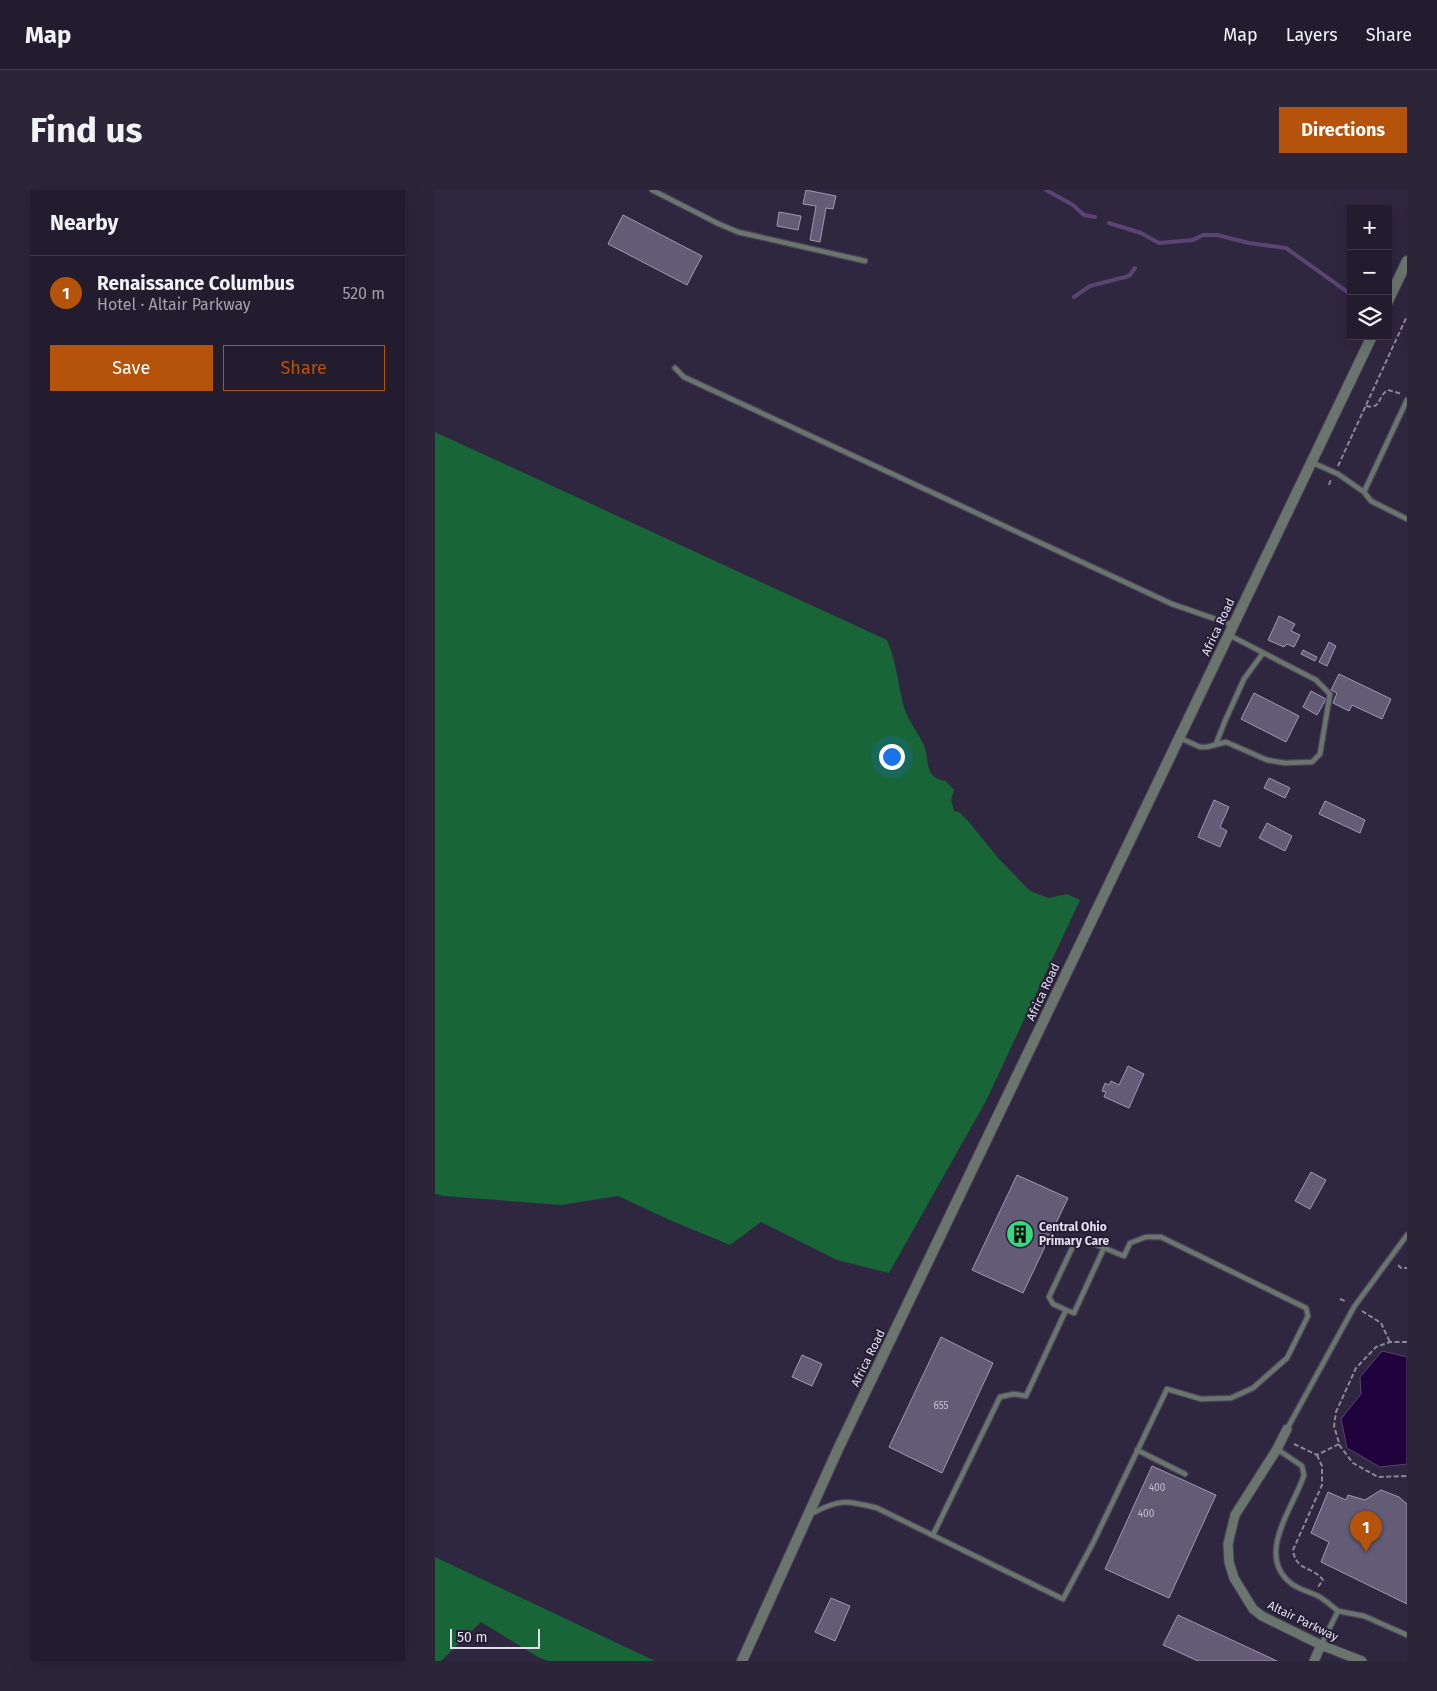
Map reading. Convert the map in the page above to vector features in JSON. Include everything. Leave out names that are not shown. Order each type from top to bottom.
[{"type":"street","points":[[1391,295],[1407,262]]},
{"type":"street","name":"Africa Road","points":[[742,1661],[839,1447],[1370,340]]},
{"type":"street","name":"Altair Parkway","points":[[1287,1429],[1277,1449],[1235,1515],[1228,1544],[1229,1562],[1234,1578],[1253,1609],[1263,1616],[1321,1645],[1362,1661]]},
{"type":"street","points":[[1314,1661],[1321,1645]]},
{"type":"lane","points":[[652,190],[738,232],[865,261]]},
{"type":"lane","points":[[675,368],[684,376],[1230,630],[1263,653],[1316,680],[1330,694],[1320,754],[1311,762],[1285,763],[1267,760],[1226,742],[1200,747],[1179,738]]},
{"type":"lane","points":[[1364,492],[1407,400]]},
{"type":"lane","points":[[1311,462],[1335,473],[1364,492],[1371,501],[1407,519]]},
{"type":"lane","points":[[1216,744],[1244,679],[1263,653]]},
{"type":"lane","points":[[807,1516],[830,1504],[841,1502],[854,1502],[877,1508],[1063,1599],[1100,1528],[1167,1389],[1201,1400],[1231,1398],[1253,1388],[1287,1358],[1308,1316],[1306,1308],[1161,1237],[1145,1237],[1130,1243],[1124,1256],[1104,1248],[1082,1240],[1074,1244],[1049,1297],[1053,1304],[1074,1313],[1104,1248]]},
{"type":"lane","points":[[1287,1429],[1354,1307],[1406,1238]]},
{"type":"lane","points":[[933,1536],[1000,1397],[1014,1394],[1026,1396],[1066,1310]]},
{"type":"lane","points":[[1277,1449],[1302,1466],[1304,1475],[1278,1536],[1275,1556],[1278,1569],[1292,1584],[1321,1598],[1338,1611],[1364,1616],[1407,1635]]},
{"type":"lane","points":[[1137,1450],[1185,1474]]},
{"type":"lane","points":[[1321,1645],[1338,1611]]},
{"type":"path","points":[[1329,485],[1407,316]]},
{"type":"path","points":[[1367,406],[1377,406],[1382,396],[1388,390],[1402,394]]},
{"type":"path","points":[[1398,1265],[1407,1268]]},
{"type":"path","points":[[1340,1299],[1345,1301]]},
{"type":"path","points":[[1362,1311],[1381,1323],[1390,1342]]},
{"type":"path","points":[[1407,1342],[1390,1342],[1376,1347],[1356,1368],[1336,1412],[1334,1426],[1339,1444],[1353,1463],[1378,1476],[1407,1476]]},
{"type":"path","points":[[1295,1444],[1317,1455],[1322,1466],[1322,1485],[1293,1550],[1295,1561],[1320,1576],[1323,1580],[1319,1587]]},
{"type":"path","points":[[1317,1455],[1339,1444]]},
{"type":"green space","points":[[435,432],[887,640],[895,664],[903,704],[924,745],[931,772],[939,779],[946,781],[954,790],[951,800],[954,811],[959,812],[968,821],[999,859],[1030,891],[1049,898],[1067,894],[1080,900],[986,1101],[889,1273],[837,1260],[761,1222],[730,1245],[618,1196],[561,1205],[435,1194]]},
{"type":"green space","points":[[435,1557],[655,1661],[548,1661],[538,1657],[481,1622],[441,1661],[435,1661]]},
{"type":"shaded area","points":[[1382,1351],[1407,1357],[1407,1464],[1380,1467],[1347,1448],[1341,1419],[1361,1394],[1360,1377]]},
{"type":"building","points":[[806,190],[836,196],[833,209],[826,208],[820,242],[810,240],[816,206],[803,204]]},
{"type":"building","points":[[779,212],[801,216],[798,230],[777,226]]},
{"type":"building","points":[[623,215],[702,256],[687,285],[608,244]]},
{"type":"building","points":[[1279,616],[1295,624],[1291,631],[1300,635],[1294,647],[1287,644],[1284,647],[1268,640]]},
{"type":"building","points":[[1329,642],[1336,646],[1327,666],[1319,662]]},
{"type":"building","points":[[1303,650],[1317,657],[1315,661],[1301,654]]},
{"type":"building","points":[[1339,674],[1391,699],[1382,719],[1352,705],[1349,711],[1333,703],[1337,693],[1331,690]]},
{"type":"building","points":[[1311,691],[1326,699],[1317,715],[1303,707]]},
{"type":"building","points":[[1254,693],[1299,716],[1286,742],[1241,719]]},
{"type":"building","points":[[1269,778],[1290,788],[1285,798],[1264,788]]},
{"type":"building","points":[[1214,800],[1229,807],[1220,827],[1227,831],[1220,847],[1198,837]]},
{"type":"building","points":[[1325,801],[1365,820],[1360,833],[1319,814]]},
{"type":"building","points":[[1267,823],[1292,836],[1285,851],[1259,838]]},
{"type":"building","points":[[1128,1066],[1144,1074],[1129,1108],[1104,1097],[1106,1092],[1102,1091],[1105,1083],[1109,1085],[1111,1081],[1119,1085]]},
{"type":"building","points":[[1311,1172],[1326,1180],[1310,1209],[1295,1201]]},
{"type":"building","name":"Central Ohio Primary Care","points":[[1017,1175],[1068,1198],[1023,1293],[972,1270]]},
{"type":"building","points":[[941,1337],[993,1363],[942,1473],[889,1447]]},
{"type":"building","points":[[802,1355],[822,1364],[812,1386],[792,1377]]},
{"type":"building","points":[[1152,1466],[1216,1495],[1169,1598],[1105,1569]]},
{"type":"building","points":[[1381,1490],[1399,1497],[1407,1504],[1407,1604],[1321,1562],[1329,1542],[1311,1533],[1328,1492],[1346,1500],[1348,1495],[1365,1500]]},
{"type":"building","points":[[831,1598],[850,1606],[835,1641],[815,1632]]},
{"type":"building","points":[[1178,1615],[1277,1661],[1198,1661],[1163,1645]]},
{"type":"waterway","points":[[1046,190],[1073,205],[1084,215],[1095,217]]},
{"type":"waterway","points":[[1109,223],[1141,233],[1159,243],[1193,240],[1203,235],[1217,235],[1249,243],[1286,248],[1347,292]]},
{"type":"waterway","points":[[1074,297],[1090,286],[1129,276],[1135,268]]},
{"type":"place","name":"Central Ohio Primary Care","points":[[1020,1234]]},
{"type":"place","name":"Renaissance Columbus","points":[[1366,1552]]}]
